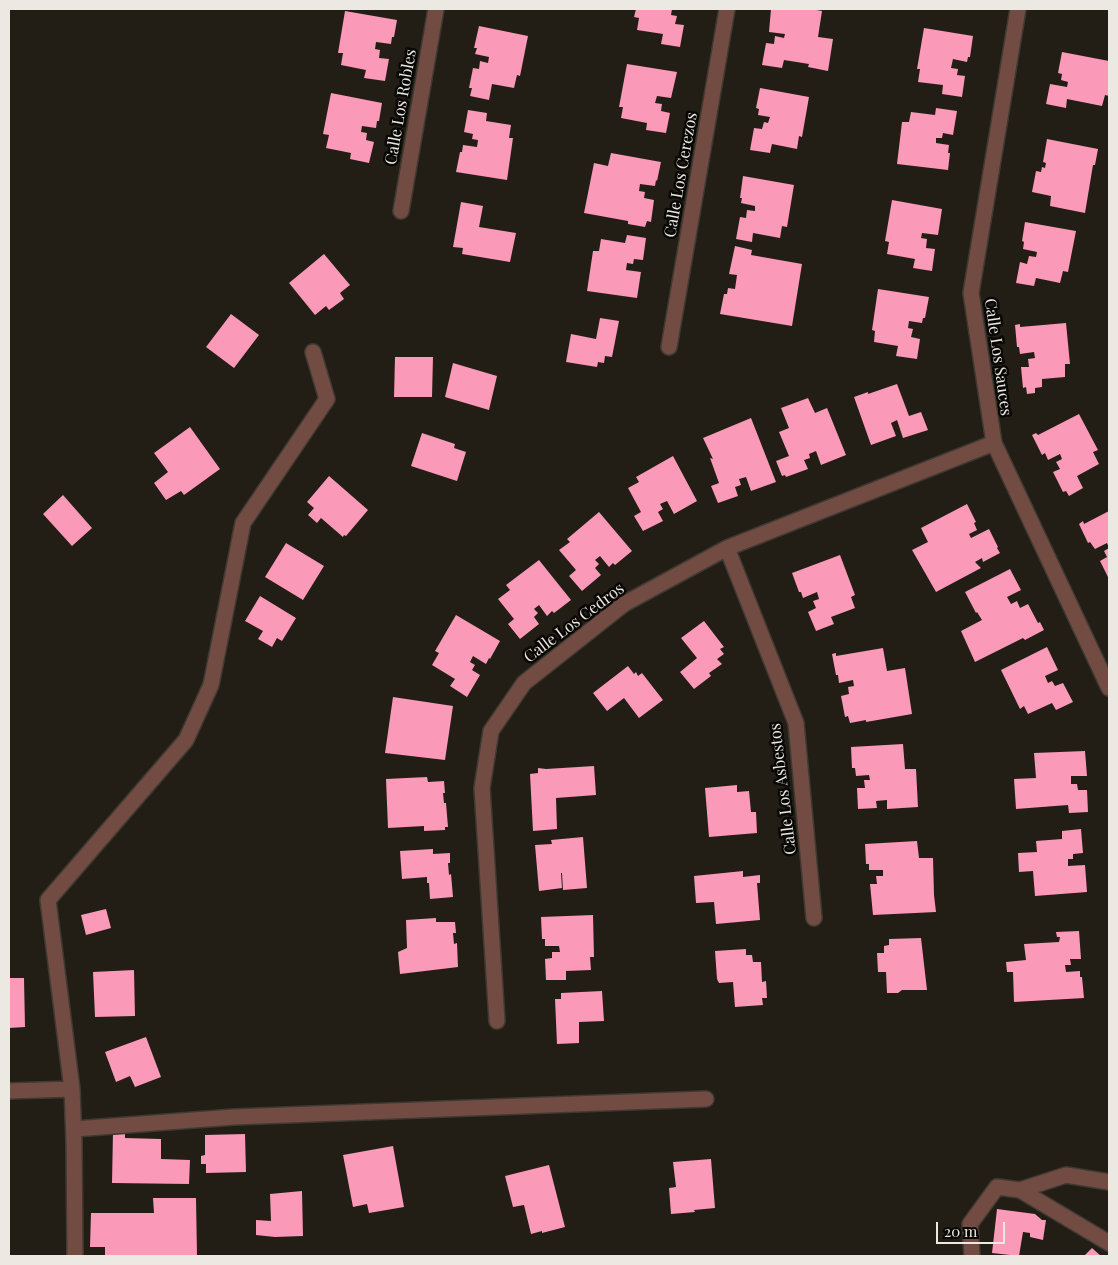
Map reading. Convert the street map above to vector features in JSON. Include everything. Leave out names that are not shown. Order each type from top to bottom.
[{"type":"street","name":"Calle Los Robles","points":[[401,211],[436,9]]},
{"type":"street","name":"Calle Los Cerezos","points":[[669,347],[727,9]]},
{"type":"street","name":"Calle Los Sauces","points":[[1018,9],[971,293],[994,443],[1109,688]]},
{"type":"street","points":[[75,1256],[72,1088],[48,900],[186,740],[211,685],[243,523],[327,399],[313,352]]},
{"type":"street","name":"Calle Los Cedros","points":[[497,1021],[482,788],[491,731],[524,684],[624,604],[727,548],[994,443]]},
{"type":"street","name":"Calle Los Asbestos","points":[[727,548],[796,723],[814,918]]},
{"type":"street","points":[[9,1091],[72,1088]]},
{"type":"street","points":[[74,1129],[234,1117],[706,1099]]},
{"type":"street","points":[[1020,1190],[1066,1175],[1109,1182]]},
{"type":"street","points":[[972,1256],[970,1224],[998,1187],[1020,1190],[1109,1244]]},
{"type":"building","points":[[636,9],[672,9],[671,15],[677,16],[675,24],[684,25],[680,47],[661,44],[663,34],[637,30],[639,18],[634,17]]},
{"type":"building","points":[[771,9],[811,9],[822,11],[818,37],[833,39],[828,71],[808,67],[809,64],[784,60],[782,68],[762,65],[766,43],[774,44],[775,36],[784,38],[785,34],[769,32]]},
{"type":"building","points":[[345,11],[397,20],[391,44],[376,42],[375,49],[380,50],[379,58],[389,59],[385,81],[364,78],[366,70],[341,65],[343,53],[338,53]]},
{"type":"building","points":[[479,26],[528,36],[520,76],[517,75],[514,88],[492,84],[489,100],[470,96],[472,88],[469,88],[473,68],[479,69],[480,61],[488,63],[489,57],[475,54],[477,48],[474,48]]},
{"type":"building","points":[[924,28],[973,36],[970,57],[968,57],[967,62],[953,59],[951,68],[958,69],[957,75],[965,76],[962,97],[942,94],[943,85],[918,82],[920,69],[917,69]]},
{"type":"building","points":[[1062,52],[1109,61],[1109,96],[1105,95],[1102,106],[1067,99],[1066,108],[1046,104],[1050,84],[1067,87],[1068,82],[1061,80],[1062,74],[1058,73]]},
{"type":"building","points":[[627,64],[677,72],[671,98],[657,96],[655,103],[662,104],[661,111],[670,113],[666,133],[646,130],[647,123],[621,118],[623,107],[619,107]]},
{"type":"building","points":[[760,88],[809,97],[802,137],[799,136],[797,149],[772,144],[770,153],[750,150],[754,128],[762,129],[764,122],[768,123],[770,117],[758,115],[759,109],[756,108]]},
{"type":"building","points":[[331,93],[382,103],[376,128],[362,126],[361,132],[367,133],[366,140],[374,142],[369,163],[350,159],[351,153],[326,148],[329,135],[323,134]]},
{"type":"building","points":[[936,108],[957,111],[953,135],[943,133],[942,138],[936,138],[936,143],[949,145],[948,170],[897,164],[902,122],[909,122],[911,112],[935,115]]},
{"type":"building","points":[[468,110],[487,113],[486,121],[511,125],[509,138],[513,138],[507,180],[456,172],[463,145],[477,147],[478,140],[472,139],[473,134],[464,132]]},
{"type":"building","points":[[1047,139],[1098,149],[1095,165],[1093,165],[1085,213],[1050,206],[1051,196],[1032,192],[1036,171],[1041,172],[1042,167],[1045,168],[1046,163],[1043,162]]},
{"type":"building","points":[[611,153],[661,162],[655,186],[640,184],[639,191],[645,192],[644,198],[654,200],[651,222],[647,221],[645,227],[628,224],[628,221],[584,213],[594,163],[608,166]]},
{"type":"building","points":[[743,176],[794,185],[787,227],[782,226],[780,238],[753,233],[752,242],[736,239],[740,217],[746,218],[747,210],[755,211],[755,206],[741,203]]},
{"type":"building","points":[[892,200],[942,209],[938,235],[922,233],[921,238],[927,239],[926,248],[935,249],[932,271],[913,268],[915,259],[887,254],[889,242],[885,241]]},
{"type":"building","points":[[461,202],[483,206],[479,227],[516,233],[510,262],[462,254],[463,248],[453,247]]},
{"type":"building","points":[[1025,222],[1076,231],[1068,272],[1063,271],[1060,283],[1036,278],[1034,286],[1016,283],[1020,262],[1027,264],[1029,256],[1036,257],[1037,252],[1023,249],[1024,242],[1022,241]]},
{"type":"building","points":[[627,235],[646,238],[643,260],[634,259],[633,264],[627,263],[626,270],[641,272],[637,298],[587,291],[593,251],[599,251],[601,239],[625,243]]},
{"type":"building","points":[[735,246],[752,250],[751,255],[802,264],[792,326],[720,314],[724,294],[727,294],[728,288],[735,289],[737,275],[729,274]]},
{"type":"building","points":[[324,254],[350,285],[340,293],[344,299],[329,310],[326,306],[315,315],[289,283]]},
{"type":"building","points":[[878,289],[929,297],[925,318],[923,318],[922,323],[909,321],[908,328],[913,329],[911,337],[920,339],[917,359],[896,356],[898,346],[874,342],[875,331],[872,330]]},
{"type":"building","points":[[231,314],[259,335],[234,368],[206,347]]},
{"type":"building","points":[[600,318],[619,321],[612,357],[605,356],[604,363],[598,362],[597,367],[566,362],[571,334],[596,339]]},
{"type":"building","points":[[1066,323],[1070,364],[1065,364],[1065,377],[1042,379],[1042,387],[1035,388],[1035,393],[1027,394],[1026,387],[1023,388],[1021,367],[1029,367],[1028,359],[1035,358],[1034,352],[1020,354],[1019,347],[1017,347],[1015,325],[1020,324],[1020,327]]},
{"type":"building","points":[[395,357],[433,357],[432,397],[394,397]]},
{"type":"building","points":[[453,363],[497,376],[489,410],[445,397]]},
{"type":"building","points":[[897,384],[909,416],[921,412],[928,430],[903,438],[897,420],[891,423],[896,436],[871,445],[854,397]]},
{"type":"building","points":[[808,398],[815,413],[827,408],[846,455],[821,465],[816,451],[809,454],[810,458],[804,460],[808,469],[786,477],[785,475],[782,476],[776,461],[789,456],[779,432],[789,428],[781,408]]},
{"type":"building","points":[[1079,414],[1098,450],[1093,452],[1099,464],[1077,476],[1083,488],[1069,496],[1066,491],[1063,492],[1053,472],[1060,469],[1056,462],[1062,459],[1060,454],[1048,460],[1045,453],[1042,455],[1032,435],[1036,433],[1038,435]]},
{"type":"building","points":[[751,418],[776,482],[751,491],[746,477],[739,479],[741,485],[735,487],[738,496],[718,503],[711,486],[719,483],[710,458],[713,459],[703,438]]},
{"type":"building","points":[[190,427],[220,469],[184,495],[181,491],[166,500],[154,483],[168,472],[154,453]]},
{"type":"building","points":[[422,433],[455,444],[454,448],[466,452],[457,481],[411,466]]},
{"type":"building","points":[[673,456],[697,501],[674,514],[667,501],[660,504],[663,509],[658,512],[663,521],[643,531],[634,516],[641,512],[628,488],[639,482],[636,477]]},
{"type":"building","points":[[329,476],[368,510],[346,536],[344,535],[343,537],[321,518],[317,523],[308,515],[314,508],[307,502]]},
{"type":"building","points":[[63,495],[92,528],[72,546],[43,514]]},
{"type":"building","points":[[967,504],[976,522],[974,523],[977,530],[969,534],[971,538],[989,529],[1000,553],[983,562],[982,558],[975,562],[981,568],[936,592],[912,550],[928,542],[921,528]]},
{"type":"building","points":[[1109,511],[1109,548],[1107,543],[1095,549],[1090,542],[1088,543],[1079,524],[1083,521],[1084,524]]},
{"type":"building","points":[[599,512],[632,551],[615,565],[613,563],[609,567],[600,556],[595,560],[599,564],[595,568],[601,575],[582,591],[569,576],[576,570],[559,550],[570,542],[567,539]]},
{"type":"building","points":[[286,543],[324,566],[303,600],[265,577]]},
{"type":"building","points":[[1109,548],[1109,579],[1100,561],[1107,557],[1104,551]]},
{"type":"building","points":[[840,555],[855,595],[851,597],[855,608],[831,617],[834,624],[816,631],[808,612],[816,608],[813,601],[819,599],[817,592],[803,598],[792,573]]},
{"type":"building","points":[[539,560],[571,600],[547,616],[539,605],[534,609],[538,613],[534,617],[539,624],[520,639],[508,624],[514,619],[498,599],[510,590],[506,585]]},
{"type":"building","points":[[1010,569],[1021,590],[1007,597],[1011,604],[1017,601],[1020,608],[1028,604],[1044,630],[1025,640],[1023,638],[975,662],[961,631],[982,620],[965,592]]},
{"type":"building","points":[[260,596],[296,618],[282,641],[277,638],[272,647],[258,639],[263,631],[245,621]]},
{"type":"building","points":[[456,615],[500,641],[486,664],[473,656],[470,662],[475,665],[472,670],[480,675],[467,697],[450,686],[455,679],[432,665],[439,653],[435,651]]},
{"type":"building","points":[[704,621],[724,647],[720,649],[724,654],[717,659],[722,664],[709,673],[711,676],[694,689],[680,672],[697,658],[681,638]]},
{"type":"building","points":[[1047,647],[1058,670],[1045,676],[1048,683],[1052,681],[1055,686],[1063,683],[1073,702],[1056,710],[1052,703],[1028,714],[1024,706],[1020,709],[1001,670]]},
{"type":"building","points":[[883,648],[887,671],[905,668],[912,714],[850,723],[848,716],[845,717],[841,696],[849,694],[848,687],[854,686],[853,680],[839,683],[832,654],[836,653],[836,656]]},
{"type":"building","points":[[628,666],[638,676],[642,673],[663,700],[639,718],[624,698],[607,711],[593,693]]},
{"type":"building","points":[[393,697],[453,706],[445,760],[385,753]]},
{"type":"building","points":[[903,744],[905,769],[916,769],[918,807],[887,809],[887,800],[876,801],[877,808],[858,809],[857,788],[865,788],[864,780],[870,780],[869,775],[856,776],[855,768],[852,768],[851,747]]},
{"type":"building","points":[[1085,751],[1087,776],[1071,776],[1071,784],[1077,784],[1078,790],[1087,790],[1088,812],[1069,813],[1068,805],[1016,809],[1014,779],[1036,778],[1034,753]]},
{"type":"building","points":[[594,766],[596,795],[556,798],[557,829],[533,831],[530,774],[538,773],[538,768]]},
{"type":"building","points":[[427,777],[428,782],[444,781],[445,793],[443,793],[444,803],[446,803],[448,827],[445,827],[445,830],[424,831],[424,826],[388,828],[386,779]]},
{"type":"building","points":[[737,785],[737,792],[749,791],[751,812],[756,812],[757,833],[709,837],[705,788]]},
{"type":"building","points":[[1081,829],[1083,853],[1073,854],[1073,859],[1068,859],[1068,866],[1085,865],[1087,892],[1035,896],[1033,871],[1019,872],[1018,853],[1037,852],[1036,841],[1062,839],[1062,831]]},
{"type":"building","points":[[583,837],[587,888],[563,890],[561,873],[562,888],[539,891],[535,845],[552,844],[551,840]]},
{"type":"building","points":[[917,841],[919,858],[933,858],[936,912],[873,915],[870,884],[877,884],[876,876],[883,876],[883,870],[869,870],[869,864],[866,864],[865,844]]},
{"type":"building","points":[[433,849],[433,854],[450,853],[450,863],[448,863],[453,897],[430,899],[427,877],[402,879],[400,851]]},
{"type":"building","points":[[743,871],[743,877],[760,875],[760,883],[757,883],[760,920],[716,924],[714,902],[696,903],[694,876]]},
{"type":"building","points":[[106,909],[111,928],[86,935],[81,915]]},
{"type":"building","points":[[593,915],[594,957],[590,957],[591,970],[566,971],[566,980],[546,980],[545,959],[552,958],[552,952],[560,952],[559,946],[545,946],[545,939],[542,939],[541,917]]},
{"type":"building","points":[[436,918],[436,922],[455,922],[456,933],[453,933],[454,944],[457,943],[458,967],[400,974],[398,952],[407,948],[406,920]]},
{"type":"building","points":[[1079,931],[1081,959],[1070,959],[1071,965],[1065,965],[1066,972],[1080,971],[1084,998],[1014,1002],[1013,972],[1007,972],[1006,962],[1026,960],[1024,944],[1059,942],[1060,937],[1057,937],[1056,932]]},
{"type":"building","points":[[921,938],[927,990],[902,990],[898,993],[887,993],[886,972],[878,972],[877,953],[884,953],[884,946],[889,945],[889,939]]},
{"type":"building","points":[[746,949],[746,955],[752,955],[753,962],[761,962],[762,982],[766,981],[767,998],[762,998],[763,1005],[735,1007],[733,982],[719,983],[717,979],[715,951]]},
{"type":"building","points":[[134,970],[135,1016],[95,1017],[93,972]]},
{"type":"building","points":[[9,978],[24,978],[25,1027],[9,1028]]},
{"type":"building","points":[[602,991],[604,1021],[579,1022],[579,1043],[557,1044],[555,999],[561,999],[561,993]]},
{"type":"building","points":[[146,1037],[161,1077],[135,1087],[130,1076],[116,1082],[105,1052]]},
{"type":"building","points":[[113,1131],[125,1131],[125,1138],[161,1139],[161,1159],[190,1160],[189,1184],[112,1183]]},
{"type":"building","points":[[245,1134],[246,1172],[206,1173],[206,1164],[201,1164],[201,1156],[205,1155],[205,1135]]},
{"type":"building","points":[[393,1146],[404,1207],[369,1213],[367,1204],[353,1207],[343,1155]]},
{"type":"building","points":[[711,1159],[715,1208],[671,1214],[669,1188],[676,1187],[673,1162]]},
{"type":"building","points":[[549,1165],[565,1227],[531,1234],[524,1205],[513,1207],[505,1176]]},
{"type":"building","points":[[302,1191],[303,1236],[275,1237],[256,1235],[256,1220],[271,1221],[270,1194]]},
{"type":"building","points":[[153,1198],[196,1198],[197,1256],[105,1256],[105,1247],[90,1247],[91,1213],[154,1213]]},
{"type":"building","points":[[997,1209],[1035,1214],[1042,1220],[1046,1220],[1043,1240],[1030,1237],[1030,1233],[1023,1232],[1019,1256],[992,1253]]},
{"type":"building","points":[[1092,1248],[1101,1256],[1084,1256]]}]
